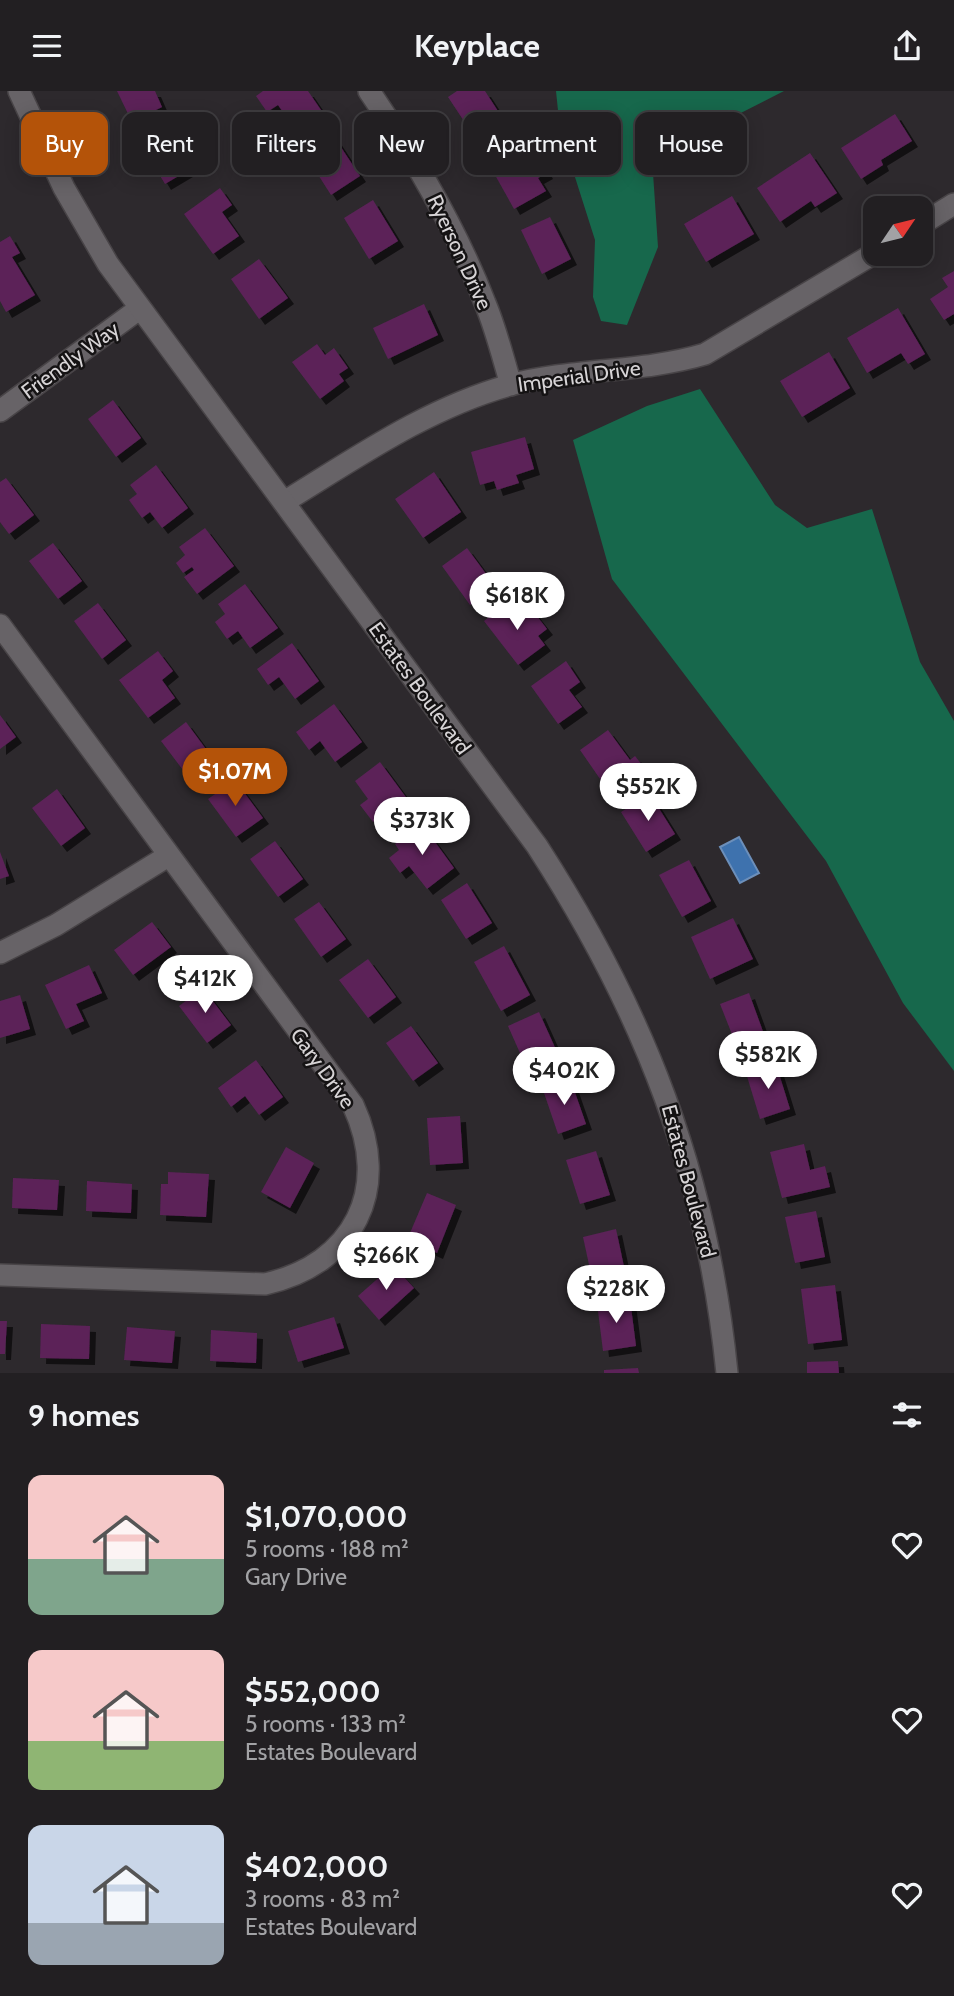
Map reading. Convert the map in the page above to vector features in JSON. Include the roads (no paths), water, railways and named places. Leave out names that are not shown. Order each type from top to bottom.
[{"type":"street","name":"Estates Boulevard","points":[[19,91],[64,188],[108,264],[537,846],[579,911],[624,995],[674,1120],[696,1193],[713,1275],[727,1373]]},
{"type":"street","name":"Ryerson Drive","points":[[369,91],[434,194],[467,260],[486,305],[511,385]]},
{"type":"street","points":[[933,217],[954,204]]},
{"type":"street","name":"Imperial Drive","points":[[284,502],[410,425],[460,402],[511,385],[560,375],[676,363],[705,354],[863,260]]},
{"type":"street","name":"Friendly Way","points":[[0,411],[139,309]]},
{"type":"street","name":"Gary Drive","points":[[0,625],[353,1105],[363,1128],[369,1154],[369,1179],[363,1205],[351,1229],[335,1251],[315,1266],[289,1279],[265,1284],[0,1275]]},
{"type":"street","points":[[0,953],[56,925],[169,856]]},
{"type":"water","points":[[739,837],[759,873],[740,883],[720,847]]}]
